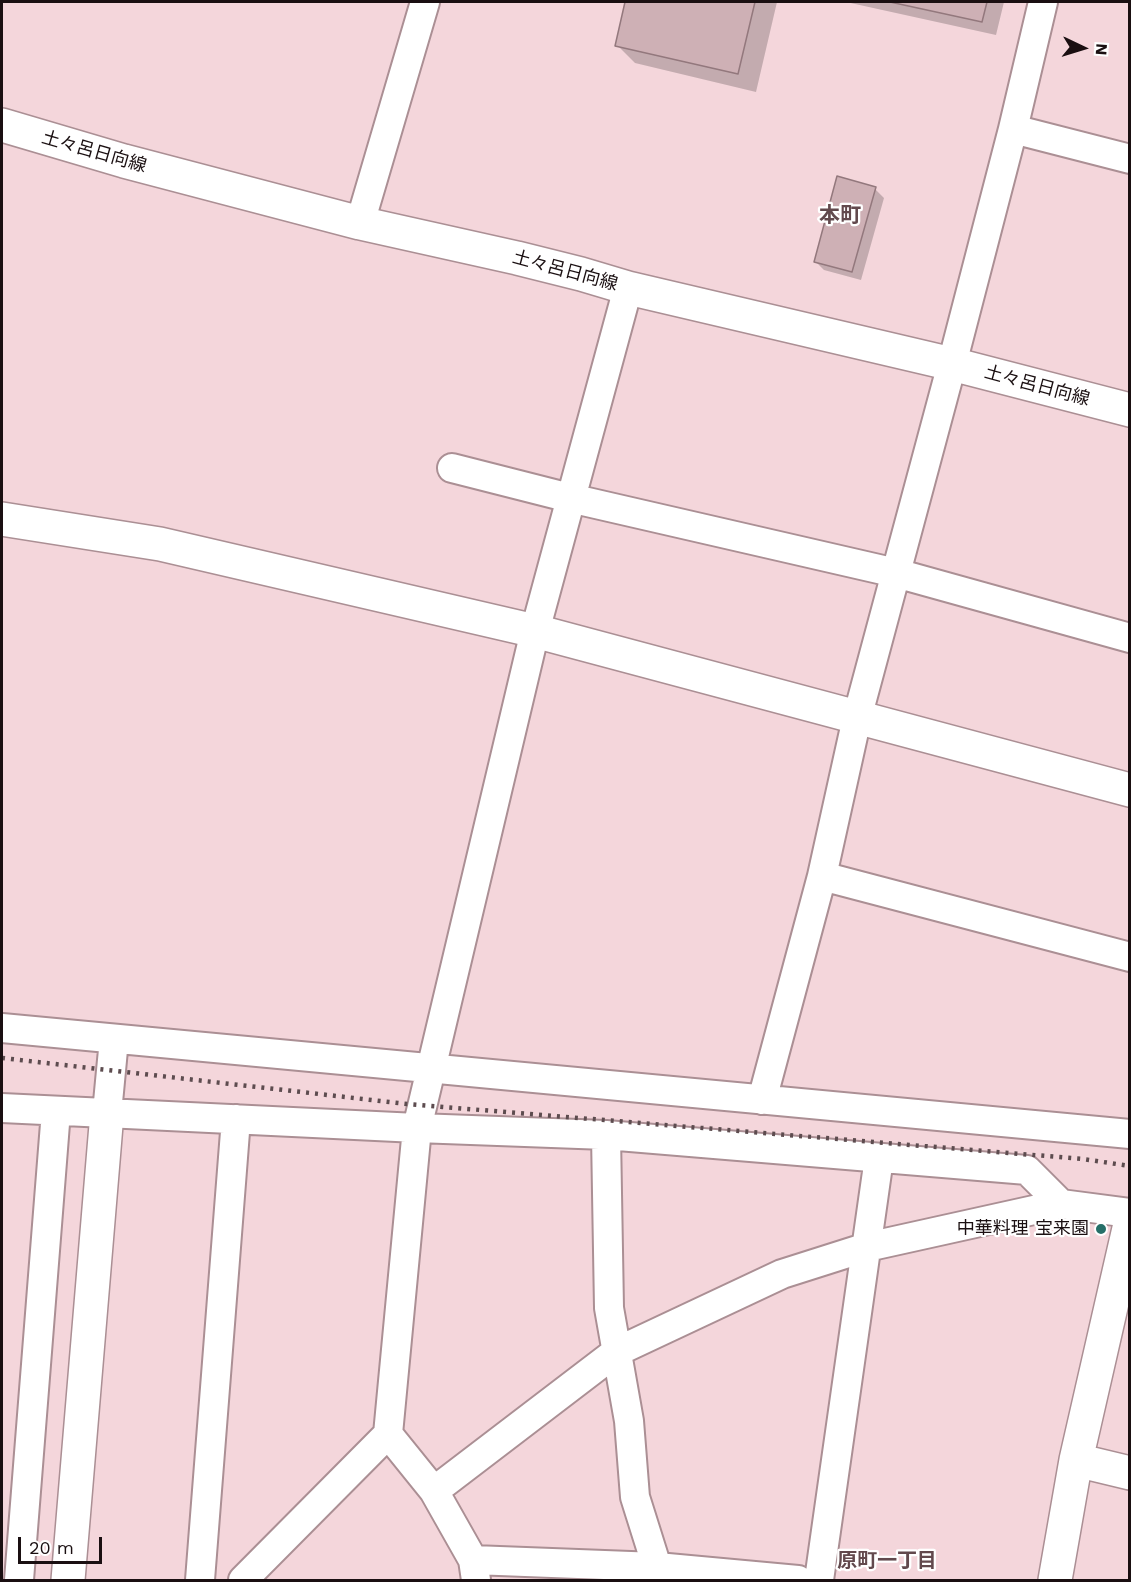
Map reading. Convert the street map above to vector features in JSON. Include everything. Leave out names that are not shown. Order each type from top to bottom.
[{"type":"street","points":[[360,223],[425,2]]},
{"type":"street","points":[[762,1100],[822,876],[857,718],[952,364],[1013,129],[1043,2]]},
{"type":"street","name":"土々呂日向線","points":[[2,125],[124,161],[360,223],[517,258],[628,288],[952,364],[1130,410]]},
{"type":"street","points":[[1013,129],[1130,159]]},
{"type":"street","points":[[243,1581],[388,1434],[417,1128],[535,631],[628,288]]},
{"type":"street","points":[[452,468],[570,498],[896,573],[1130,638]]},
{"type":"street","points":[[2,519],[160,544],[535,631],[1130,790]]},
{"type":"street","points":[[822,876],[1130,957]]},
{"type":"street","points":[[2,1029],[1130,1134]]},
{"type":"street","points":[[68,1581],[114,1039]]},
{"type":"street","points":[[2,1108],[606,1135],[1027,1170],[1061,1204]]},
{"type":"street","points":[[19,1581],[56,1111]]},
{"type":"street","points":[[200,1581],[236,1119]]},
{"type":"street","points":[[606,1135],[609,1308],[629,1421],[635,1497],[657,1574]]},
{"type":"street","points":[[819,1581],[879,1158]]},
{"type":"street","points":[[434,1491],[616,1352],[782,1274],[867,1247],[1061,1204],[1130,1213]]},
{"type":"street","points":[[1055,1581],[1076,1460],[1130,1224]]},
{"type":"street","points":[[388,1434],[434,1491],[474,1570],[657,1574],[798,1581]]},
{"type":"street","points":[[1076,1460],[1130,1473]]},
{"type":"building","points":[[625,2],[755,2],[738,74],[615,46]]},
{"type":"building","points":[[890,2],[987,2],[982,22]]},
{"type":"building","points":[[837,176],[876,187],[852,272],[814,262]]},
{"type":"railway","points":[[2,1058],[407,1104],[1083,1159],[1130,1166]]},
{"type":"place","name":"中華料理 宝来園","points":[[1101,1229]]},
{"type":"district","name":"本町","points":[[840,216]]},
{"type":"district","name":"原町一丁目","points":[[887,1561]]}]
